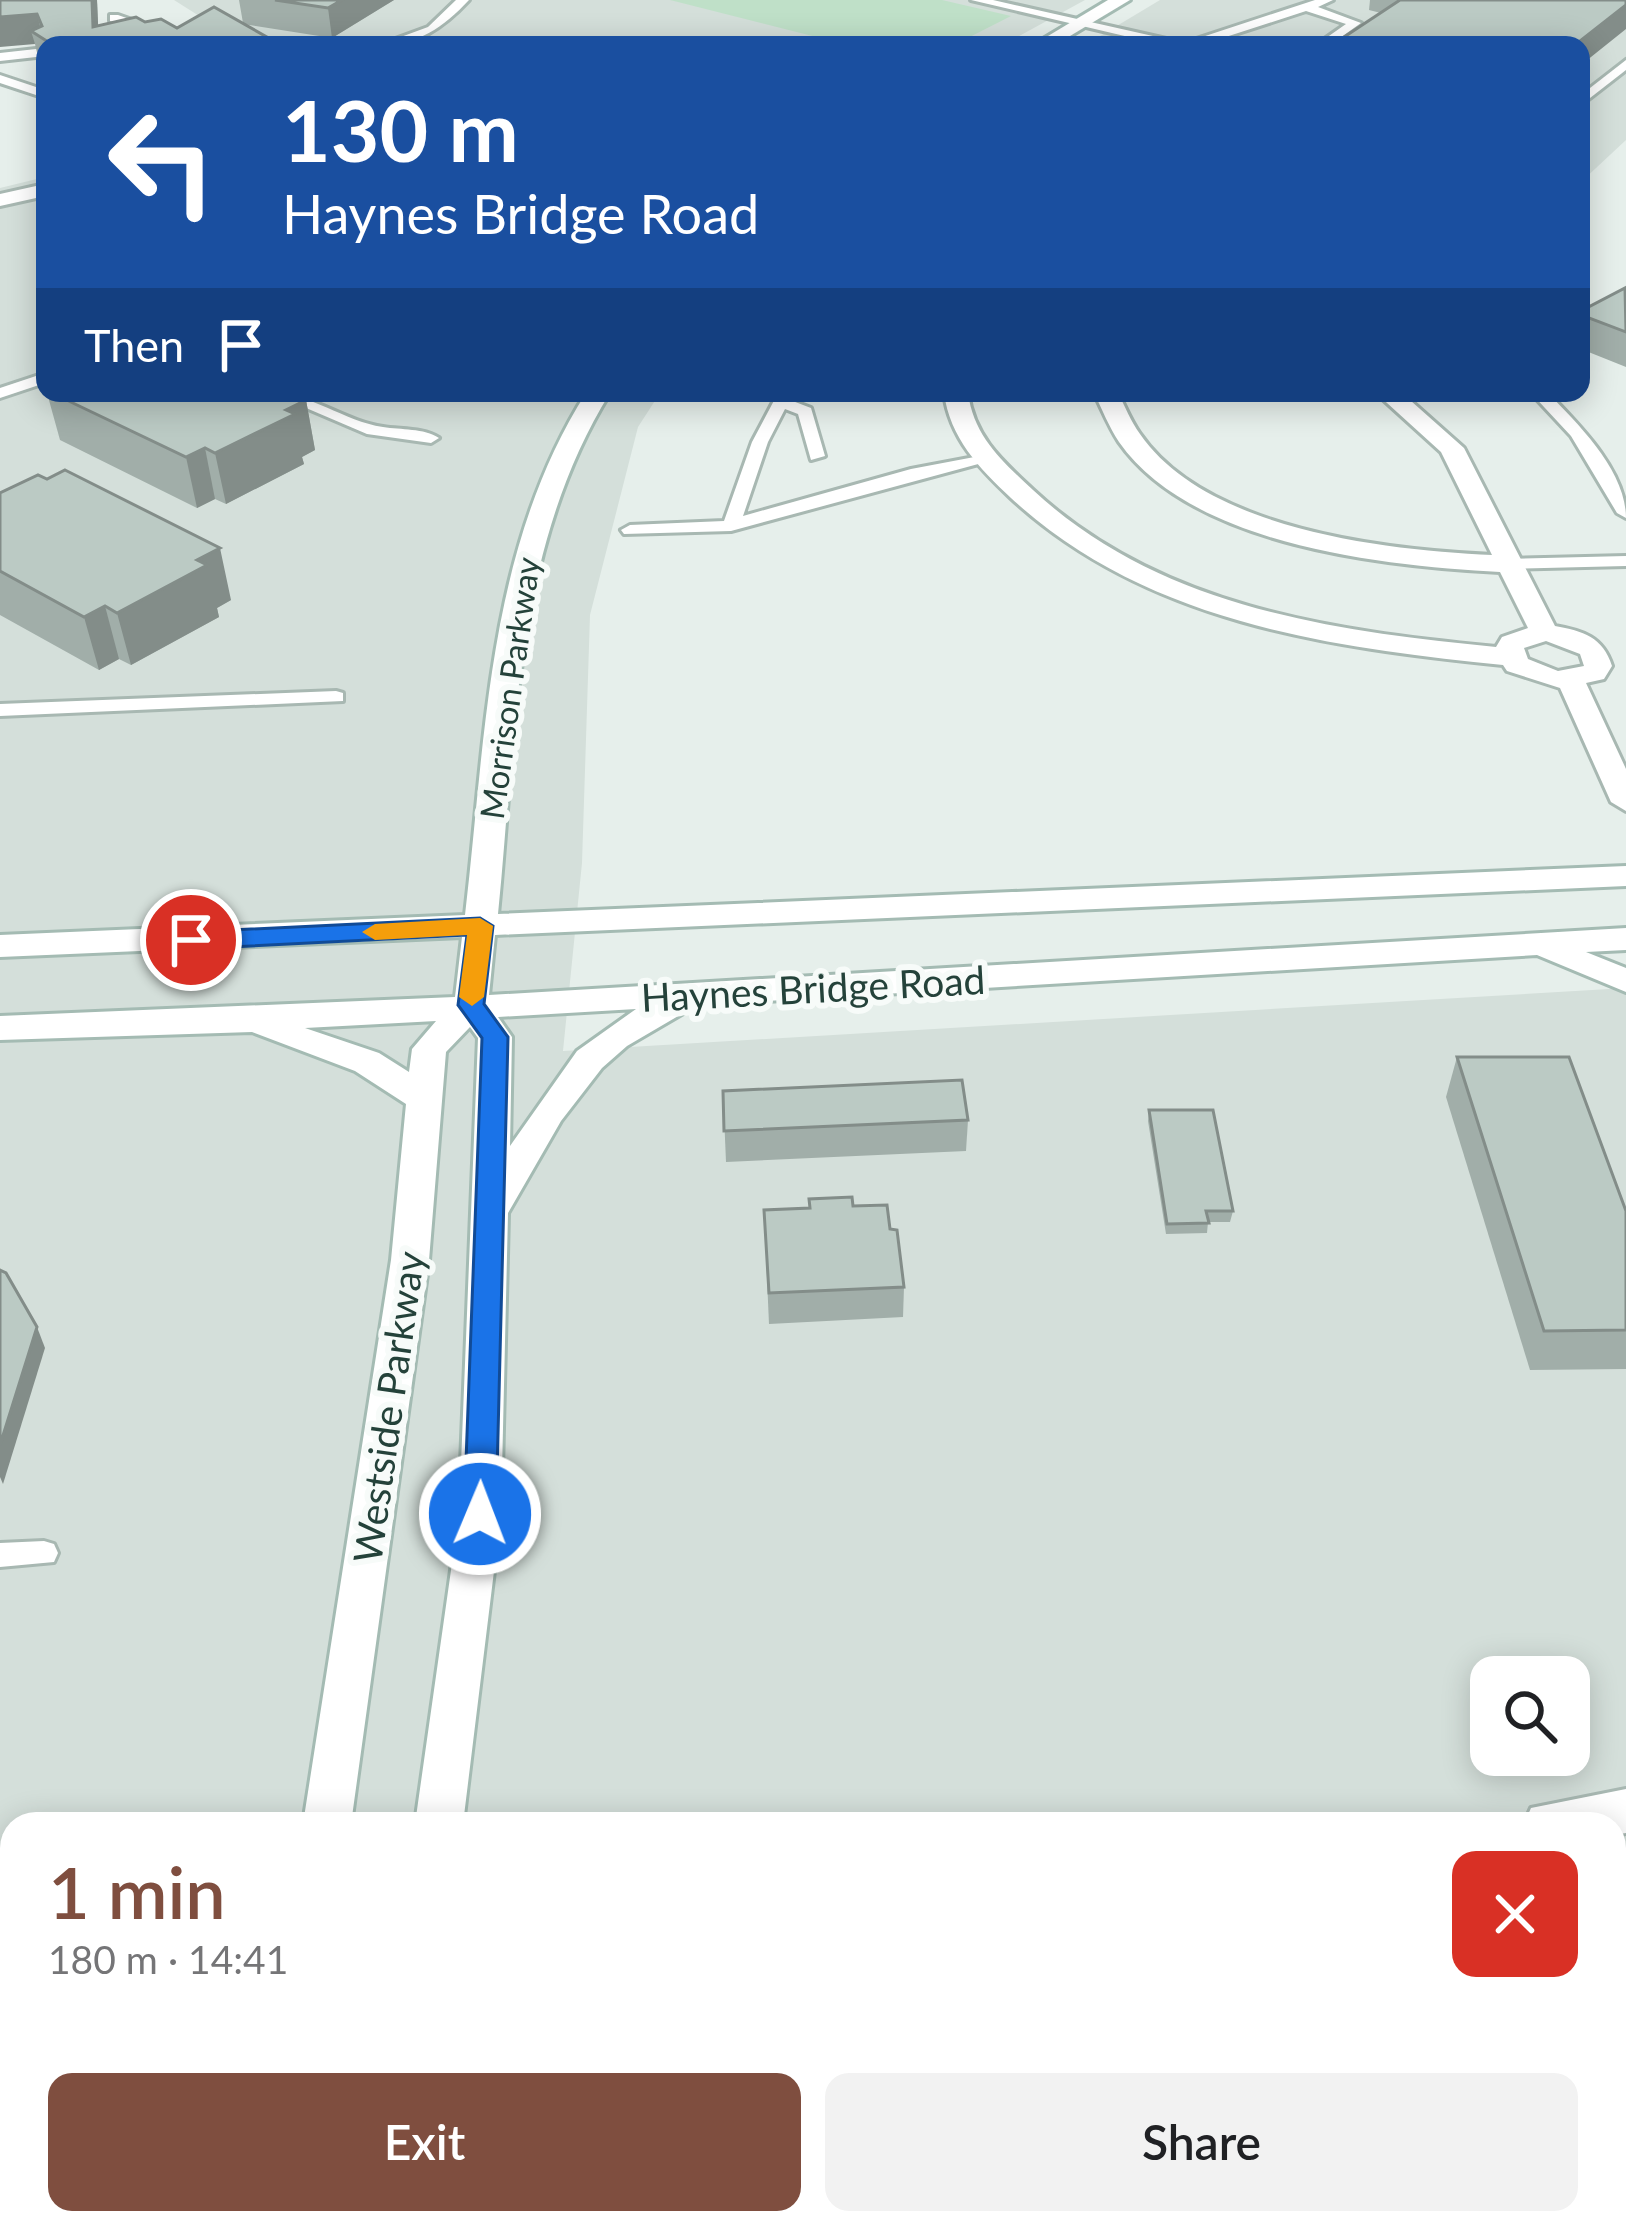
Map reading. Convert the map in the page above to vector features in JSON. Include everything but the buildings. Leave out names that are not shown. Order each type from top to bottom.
[{"type":"main road","points":[[1058,36],[1121,0]]},
{"type":"main road","points":[[0,200],[36,192]]},
{"type":"main road","points":[[0,220],[36,212]]},
{"type":"main road","name":"Morrison Parkway","points":[[480,926],[512,620],[526,548],[548,483],[593,402]]},
{"type":"main road","points":[[959,402],[969,435],[985,460],[1071,538],[1186,592],[1327,634],[1511,657],[1541,678],[1571,681],[1594,673],[1598,658],[1572,637],[1544,632],[1512,643],[1511,657]]},
{"type":"main road","points":[[1110,402],[1126,433],[1149,458],[1178,481],[1260,523],[1391,556],[1507,564]]},
{"type":"main road","points":[[1398,402],[1452,448],[1544,632]]},
{"type":"main road","points":[[1571,681],[1626,802]]},
{"type":"main road","name":"Haynes Bridge Road","points":[[0,946],[1626,876]]},
{"type":"main road","points":[[471,1005],[480,926]]},
{"type":"main road","name":"Haynes Bridge Road","points":[[0,1028],[235,1021],[1626,939]]},
{"type":"main road","points":[[1535,945],[1626,981]]},
{"type":"main road","points":[[489,1214],[572,1077],[603,1042],[652,1013],[708,993]]},
{"type":"main road","name":"Westside Parkway","points":[[329,1812],[410,1260],[432,1041],[471,1005],[495,1037],[480,1514],[441,1812]]},
{"type":"main road","points":[[235,1021],[305,1037],[367,1062],[426,1100]]},
{"type":"lane","points":[[413,36],[431,30],[463,0]]},
{"type":"lane","points":[[977,0],[1136,36]]},
{"type":"lane","points":[[1218,36],[1327,0]]},
{"type":"lane","points":[[1310,8],[1355,23],[1336,36]]},
{"type":"lane","points":[[114,18],[168,36]]},
{"type":"lane","points":[[153,36],[162,34]]},
{"type":"lane","points":[[0,57],[36,53]]},
{"type":"lane","points":[[20,55],[6,79],[36,91]]},
{"type":"lane","points":[[1590,94],[1626,64]]},
{"type":"lane","points":[[0,394],[36,382]]},
{"type":"lane","points":[[301,402],[373,431],[430,438]]},
{"type":"lane","points":[[730,526],[760,442],[781,402]]},
{"type":"lane","points":[[790,402],[806,411],[817,457]]},
{"type":"lane","points":[[1548,402],[1578,433],[1626,513]]},
{"type":"lane","points":[[631,530],[730,526],[917,473],[985,460]]},
{"type":"lane","points":[[1507,564],[1626,561]]},
{"type":"lane","points":[[0,710],[336,697]]},
{"type":"lane","points":[[0,1555],[44,1553]]},
{"type":"shaded area","points":[[174,0],[1085,0],[1019,36],[231,36]]},
{"type":"shaded area","points":[[1160,0],[1626,0],[1626,140],[1590,174],[1590,36],[1100,36]]},
{"type":"shaded area","points":[[36,179],[36,402],[654,402],[638,427],[590,615],[582,863],[563,1051],[1626,988],[1626,1812],[0,1812],[0,188]]},
{"type":"green space","points":[[670,0],[942,0],[1011,16],[972,36],[812,36]]},
{"type":"slow traffic","points":[[375,932],[480,926],[472,997]]},
{"type":"route","points":[[191,940],[480,926],[471,1005],[495,1037],[480,1514]]}]
